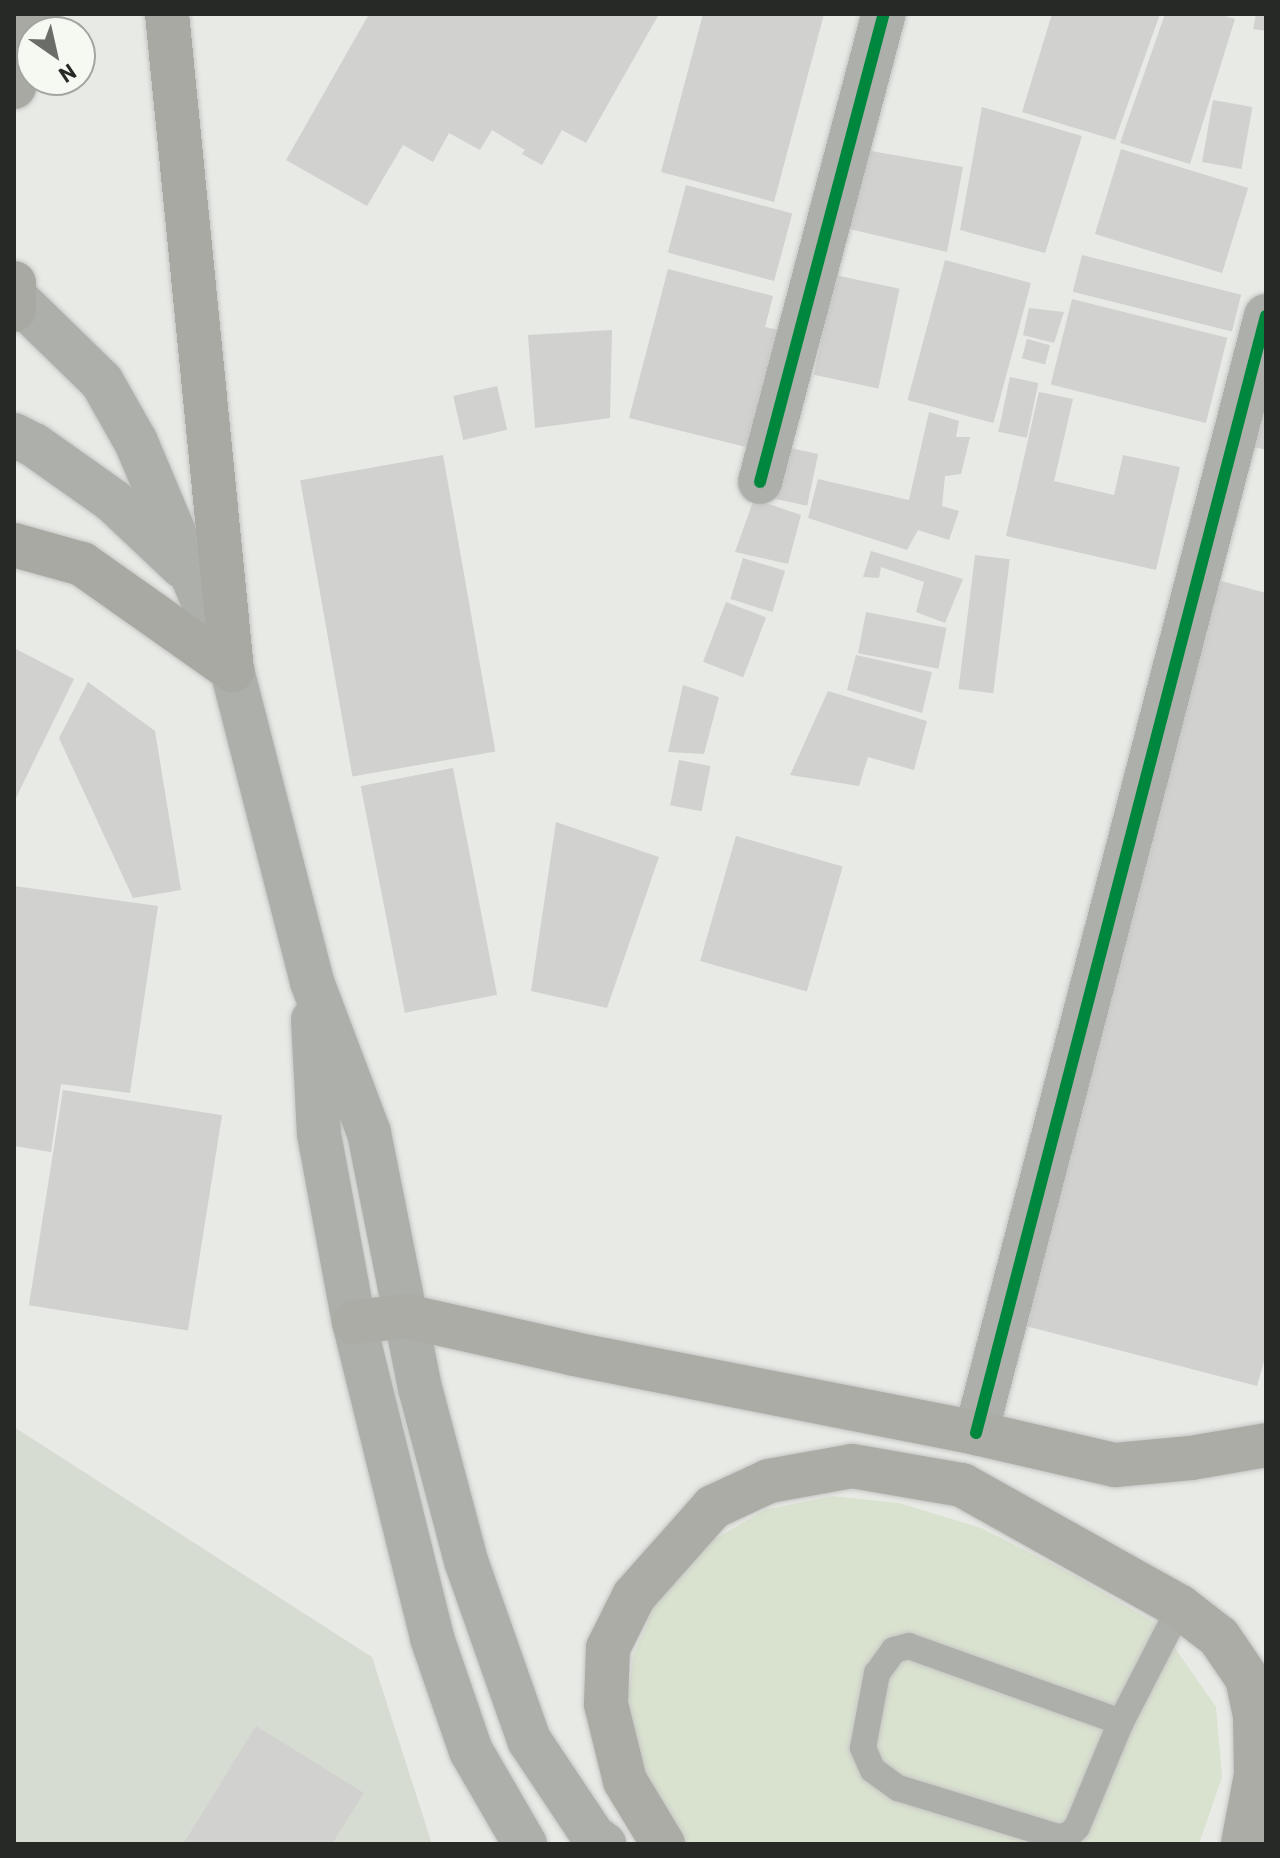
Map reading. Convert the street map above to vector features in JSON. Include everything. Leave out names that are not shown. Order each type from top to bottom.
[{"type":"highway","points":[[354,1322],[406,1316],[574,1354],[976,1433],[1115,1465],[1191,1458],[1266,1445]]},
{"type":"highway","points":[[663,1844],[625,1781],[606,1704],[608,1648],[634,1596],[713,1507],[769,1481],[852,1466],[962,1485],[1180,1607],[1219,1637],[1247,1678],[1255,1715],[1256,1775],[1243,1844]]},
{"type":"main road","points":[[14,87],[38,14]]},
{"type":"main road","points":[[167,14],[232,670]]},
{"type":"main road","points":[[15,297],[102,382],[136,442],[232,670],[312,982],[369,1133],[420,1388],[466,1561],[529,1740],[593,1836],[604,1844]]},
{"type":"main road","points":[[14,435],[34,445],[113,501],[192,576]]},
{"type":"main road","points":[[14,545],[82,564],[232,670]]},
{"type":"main road","points":[[312,982],[319,1134],[354,1322],[432,1638],[471,1751],[525,1844]]},
{"type":"street","points":[[760,482],[884,14]]},
{"type":"street","points":[[976,1433],[1266,316]]},
{"type":"lane","points":[[1121,1722],[909,1646],[894,1650],[877,1673],[863,1748],[873,1770],[898,1788],[1058,1837],[1069,1835],[1077,1827],[1121,1722],[1180,1607]]},
{"type":"shaded area","points":[[14,1427],[372,1657],[432,1844],[14,1844]]},
{"type":"green space","points":[[831,1496],[899,1503],[981,1528],[1064,1570],[1159,1625],[1216,1707],[1222,1777],[1199,1844],[672,1844],[626,1724],[633,1656],[660,1594],[706,1544],[765,1510]]},
{"type":"building","points":[[369,14],[659,14],[586,143],[562,130],[542,165],[522,154],[525,150],[492,130],[480,150],[449,133],[433,162],[403,145],[367,206],[286,160]]},
{"type":"building","points":[[703,14],[824,14],[774,202],[661,172]]},
{"type":"building","points":[[1052,14],[1160,14],[1115,140],[1022,112]]},
{"type":"building","points":[[1165,14],[1219,14],[1235,19],[1190,164],[1120,143]]},
{"type":"building","points":[[1256,14],[1266,14],[1266,31],[1253,29]]},
{"type":"building","points":[[1213,100],[1252,107],[1241,169],[1202,162]]},
{"type":"building","points":[[982,107],[1082,136],[1045,253],[960,230]]},
{"type":"building","points":[[1121,149],[1248,188],[1222,273],[1095,234]]},
{"type":"building","points":[[865,150],[963,167],[947,252],[841,227]]},
{"type":"building","points":[[686,185],[792,213],[774,281],[668,253]]},
{"type":"building","points":[[1082,255],[1241,295],[1232,332],[1073,292]]},
{"type":"building","points":[[945,260],[1031,283],[993,423],[907,400]]},
{"type":"building","points":[[668,269],[773,296],[765,327],[785,331],[754,449],[629,418]]},
{"type":"building","points":[[835,275],[900,289],[878,388],[814,375]]},
{"type":"building","points":[[1072,299],[1227,338],[1206,423],[1051,384]]},
{"type":"building","points":[[1029,308],[1064,312],[1054,343],[1023,335]]},
{"type":"building","points":[[612,330],[610,418],[535,428],[528,335]]},
{"type":"building","points":[[1027,339],[1050,345],[1045,365],[1022,358]]},
{"type":"building","points":[[1010,377],[1038,383],[1027,438],[998,432]]},
{"type":"building","points":[[1266,383],[1266,450],[1248,445]]},
{"type":"building","points":[[497,386],[507,430],[463,440],[453,396]]},
{"type":"building","points":[[1039,392],[1073,399],[1054,481],[1114,495],[1123,455],[1180,467],[1156,570],[1006,536]]},
{"type":"building","points":[[929,412],[959,421],[956,437],[970,437],[961,474],[945,476],[942,506],[959,511],[949,540],[918,530],[907,550],[808,518],[818,479],[909,500]]},
{"type":"building","points":[[781,446],[818,454],[807,506],[770,498]]},
{"type":"building","points":[[443,455],[495,751],[352,777],[300,480]]},
{"type":"building","points":[[754,499],[801,515],[788,564],[735,552]]},
{"type":"building","points":[[871,551],[963,579],[945,623],[916,612],[924,582],[881,567],[879,578],[863,577]]},
{"type":"building","points":[[975,555],[1010,559],[993,693],[959,689]]},
{"type":"building","points":[[743,558],[785,571],[773,612],[730,599]]},
{"type":"building","points":[[1210,578],[1266,593],[1266,1355],[1257,1386],[1010,1322]]},
{"type":"building","points":[[726,602],[766,617],[743,677],[703,662]]},
{"type":"building","points":[[866,612],[946,628],[938,669],[858,653]]},
{"type":"building","points":[[14,648],[74,679],[14,802]]},
{"type":"building","points":[[856,655],[932,672],[922,713],[847,690]]},
{"type":"building","points":[[88,682],[155,731],[181,890],[133,898],[59,738]]},
{"type":"building","points":[[683,685],[719,697],[704,754],[668,752]]},
{"type":"building","points":[[828,691],[927,721],[914,770],[868,757],[859,786],[790,775]]},
{"type":"building","points":[[679,760],[710,766],[702,811],[670,805]]},
{"type":"building","points":[[453,768],[497,995],[405,1013],[361,786]]},
{"type":"building","points":[[556,822],[659,857],[607,1008],[531,991]]},
{"type":"building","points":[[736,836],[843,867],[807,992],[700,961]]},
{"type":"building","points":[[14,886],[158,906],[130,1093],[61,1084],[51,1152],[14,1146]]},
{"type":"building","points":[[63,1090],[222,1115],[188,1331],[29,1305]]},
{"type":"building","points":[[256,1726],[364,1793],[332,1844],[183,1844]]},
{"type":"cycle path","points":[[760,482],[884,14]]},
{"type":"cycle path","points":[[976,1433],[1266,316]]}]
